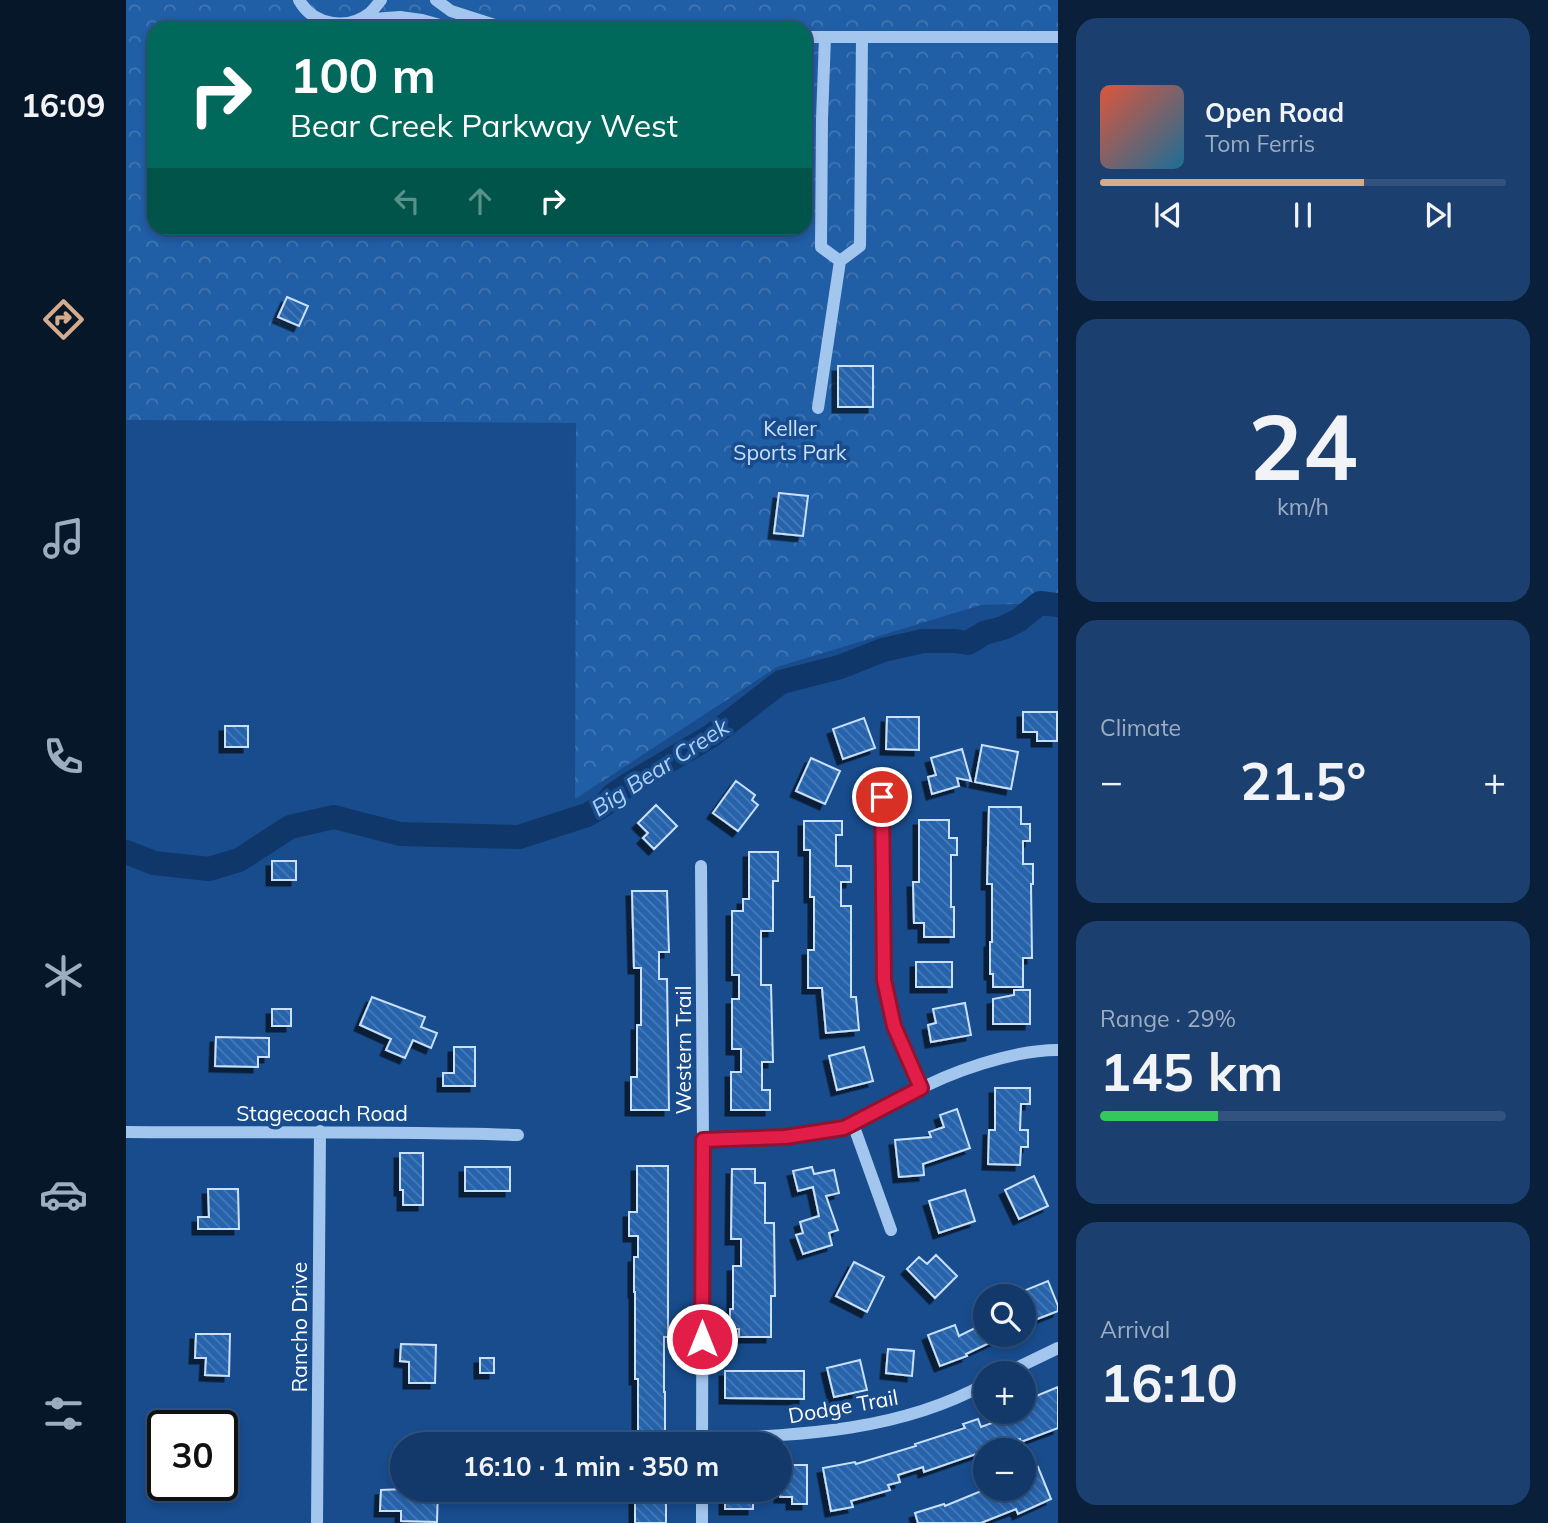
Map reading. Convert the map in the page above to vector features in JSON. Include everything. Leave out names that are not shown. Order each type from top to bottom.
[{"type":"street","points":[[299,0],[313,21]]},
{"type":"street","points":[[357,21],[372,12],[381,0]]},
{"type":"street","points":[[436,0],[451,12],[481,21]]},
{"type":"street","points":[[371,21],[400,17],[426,21]]},
{"type":"street","points":[[812,37],[1058,37]]},
{"type":"street","points":[[825,37],[821,247],[840,261]]},
{"type":"street","points":[[818,408],[840,261],[860,246],[862,38]]},
{"type":"street","points":[[882,797],[884,980],[894,1026],[921,1088]]},
{"type":"street","name":"Western Trail","points":[[701,866],[702,1432]]},
{"type":"street","points":[[703,1140],[785,1137],[844,1128],[921,1088],[969,1067],[1058,1049]]},
{"type":"street","points":[[853,1124],[891,1230]]},
{"type":"street","name":"Stagecoach Road","points":[[126,1132],[320,1131],[517,1135]]},
{"type":"street","name":"Rancho Drive","points":[[317,1523],[320,1131]]},
{"type":"street","points":[[1031,1361],[1058,1348]]},
{"type":"street","name":"Dodge Trail","points":[[792,1436],[905,1417],[959,1399],[973,1391]]},
{"type":"street","points":[[702,1502],[702,1523]]},
{"type":"green space","name":"Keller Sports Park","points":[[126,0],[1058,0],[1058,603],[981,605],[777,667],[575,799],[576,423],[126,420]]},
{"type":"building","points":[[287,297],[308,306],[299,326],[278,317]]},
{"type":"building","points":[[838,366],[873,366],[873,407],[838,407]]},
{"type":"building","points":[[779,493],[808,496],[803,536],[774,533]]},
{"type":"building","points":[[1023,712],[1057,712],[1057,741],[1037,741],[1037,732],[1023,732]]},
{"type":"building","points":[[887,717],[919,717],[919,750],[886,749]]},
{"type":"building","points":[[864,718],[875,748],[843,759],[833,729]]},
{"type":"building","points":[[225,726],[248,726],[248,747],[225,747]]},
{"type":"building","points":[[982,745],[1018,752],[1011,789],[975,782]]},
{"type":"building","points":[[962,749],[971,781],[957,778],[959,786],[932,794],[928,777],[936,775],[931,758]]},
{"type":"building","points":[[811,758],[840,771],[825,804],[796,791]]},
{"type":"building","points":[[736,781],[755,795],[752,800],[758,805],[738,831],[713,813]]},
{"type":"building","points":[[656,805],[677,826],[654,849],[643,838],[648,833],[638,823]]},
{"type":"building","points":[[989,807],[1021,807],[1021,824],[1030,824],[1030,841],[1023,841],[1023,864],[1033,864],[1032,958],[1023,958],[1023,987],[993,987],[993,974],[990,974],[992,884],[987,884]]},
{"type":"building","points":[[919,820],[949,820],[949,838],[957,838],[957,855],[951,855],[954,937],[924,937],[924,923],[914,923],[913,882],[919,882]]},
{"type":"building","points":[[804,821],[842,821],[842,835],[836,835],[836,866],[851,866],[851,882],[841,882],[841,906],[851,906],[851,997],[856,997],[859,1030],[826,1033],[822,988],[808,988],[808,950],[814,950],[814,897],[810,897],[810,850],[804,850]]},
{"type":"building","points":[[749,852],[778,852],[778,881],[773,881],[773,931],[761,931],[761,985],[771,985],[773,1062],[762,1062],[762,1090],[770,1090],[770,1110],[731,1110],[731,1072],[741,1072],[741,1049],[732,1049],[732,999],[739,999],[739,975],[732,975],[732,911],[743,911],[743,899],[749,899]]},
{"type":"building","points":[[272,861],[296,861],[296,880],[272,880]]},
{"type":"building","points":[[632,891],[667,891],[669,952],[659,952],[659,979],[667,979],[669,1110],[631,1110],[631,1077],[637,1077],[637,1025],[641,1025],[641,968],[634,968]]},
{"type":"building","points":[[916,962],[952,962],[952,987],[916,987]]},
{"type":"building","points":[[1014,990],[1030,990],[1030,1024],[993,1024],[993,999],[1014,995]]},
{"type":"building","points":[[372,997],[425,1017],[421,1027],[437,1033],[431,1048],[413,1040],[405,1058],[386,1050],[391,1039],[360,1025]]},
{"type":"building","points":[[965,1003],[971,1035],[931,1042],[928,1025],[936,1023],[933,1009]]},
{"type":"building","points":[[272,1009],[291,1009],[291,1026],[272,1026]]},
{"type":"building","points":[[216,1037],[269,1038],[269,1057],[258,1057],[258,1067],[215,1066]]},
{"type":"building","points":[[454,1047],[475,1047],[475,1086],[443,1086],[443,1073],[454,1073]]},
{"type":"building","points":[[864,1047],[873,1081],[837,1090],[829,1056]]},
{"type":"building","points":[[995,1088],[1030,1088],[1030,1104],[1021,1104],[1020,1130],[1028,1130],[1028,1147],[1021,1147],[1020,1165],[988,1164],[989,1130],[995,1130]]},
{"type":"building","points":[[957,1109],[970,1148],[923,1164],[924,1175],[899,1177],[895,1140],[931,1137],[929,1132],[944,1127],[940,1115]]},
{"type":"building","points":[[400,1153],[423,1153],[423,1205],[403,1205],[403,1190],[400,1190]]},
{"type":"building","points":[[637,1166],[668,1166],[665,1432],[638,1432],[634,1257],[638,1257],[638,1236],[629,1236],[629,1212],[637,1212]]},
{"type":"building","points":[[465,1167],[510,1167],[510,1191],[465,1191]]},
{"type":"building","points":[[812,1167],[814,1174],[834,1170],[839,1193],[826,1196],[838,1230],[829,1233],[832,1245],[803,1254],[796,1235],[803,1233],[800,1222],[819,1216],[813,1187],[798,1191],[793,1171]]},
{"type":"building","points":[[732,1169],[755,1169],[755,1183],[765,1183],[765,1223],[774,1223],[775,1296],[771,1296],[771,1337],[739,1337],[739,1329],[730,1329],[733,1266],[741,1266],[741,1239],[731,1239]]},
{"type":"building","points":[[1034,1176],[1048,1206],[1019,1219],[1005,1190]]},
{"type":"building","points":[[208,1189],[238,1189],[239,1229],[198,1229],[198,1217],[209,1217]]},
{"type":"building","points":[[965,1190],[975,1221],[939,1233],[929,1201]]},
{"type":"building","points":[[936,1255],[957,1276],[935,1298],[907,1269],[919,1257],[927,1264]]},
{"type":"building","points":[[854,1262],[884,1277],[867,1312],[836,1296]]},
{"type":"building","points":[[1048,1281],[1058,1311],[1036,1320],[1036,1286]]},
{"type":"building","points":[[955,1325],[959,1336],[973,1329],[973,1347],[981,1347],[966,1354],[967,1356],[940,1366],[928,1335]]},
{"type":"building","points":[[196,1334],[230,1334],[229,1376],[205,1375],[206,1358],[195,1358]]},
{"type":"building","points":[[401,1344],[436,1345],[435,1383],[409,1383],[409,1362],[400,1361]]},
{"type":"building","points":[[888,1349],[914,1351],[912,1376],[886,1373]]},
{"type":"building","points":[[480,1358],[494,1358],[494,1373],[480,1373]]},
{"type":"building","points":[[860,1360],[867,1390],[834,1397],[827,1368]]},
{"type":"building","points":[[725,1371],[804,1371],[804,1399],[725,1398]]},
{"type":"building","points":[[1058,1387],[1058,1428],[1032,1438],[973,1438],[973,1455],[924,1472],[923,1467],[898,1475],[900,1482],[888,1485],[890,1490],[851,1501],[853,1507],[831,1511],[823,1468],[855,1462],[856,1464],[916,1446],[915,1444],[965,1428],[963,1424],[973,1421],[973,1424],[980,1424],[981,1427],[989,1424],[1036,1424],[1036,1396]]},
{"type":"building","points":[[792,1465],[807,1465],[807,1504],[792,1502]]},
{"type":"building","points":[[1038,1467],[1051,1499],[1018,1514],[1016,1509],[981,1523],[918,1523],[915,1513],[944,1504],[945,1506],[973,1494],[973,1501],[1036,1501]]},
{"type":"building","points":[[381,1490],[390,1490],[390,1502],[438,1502],[437,1522],[401,1521],[401,1511],[380,1511]]},
{"type":"building","points":[[635,1502],[666,1502],[666,1523],[635,1523]]},
{"type":"building","points":[[725,1502],[753,1502],[753,1509],[725,1509]]},
{"type":"waterway","name":"Big Bear Creek","points":[[126,852],[154,863],[209,869],[239,860],[290,827],[334,817],[400,834],[519,837],[587,815],[604,805],[631,783],[711,736],[781,682],[840,667],[883,650],[923,641],[968,643],[984,633],[1019,620],[1040,603],[1058,605]]},
{"type":"route","points":[[702,1339],[703,1140],[785,1137],[844,1128],[921,1088],[894,1026],[884,980],[882,797]]}]
